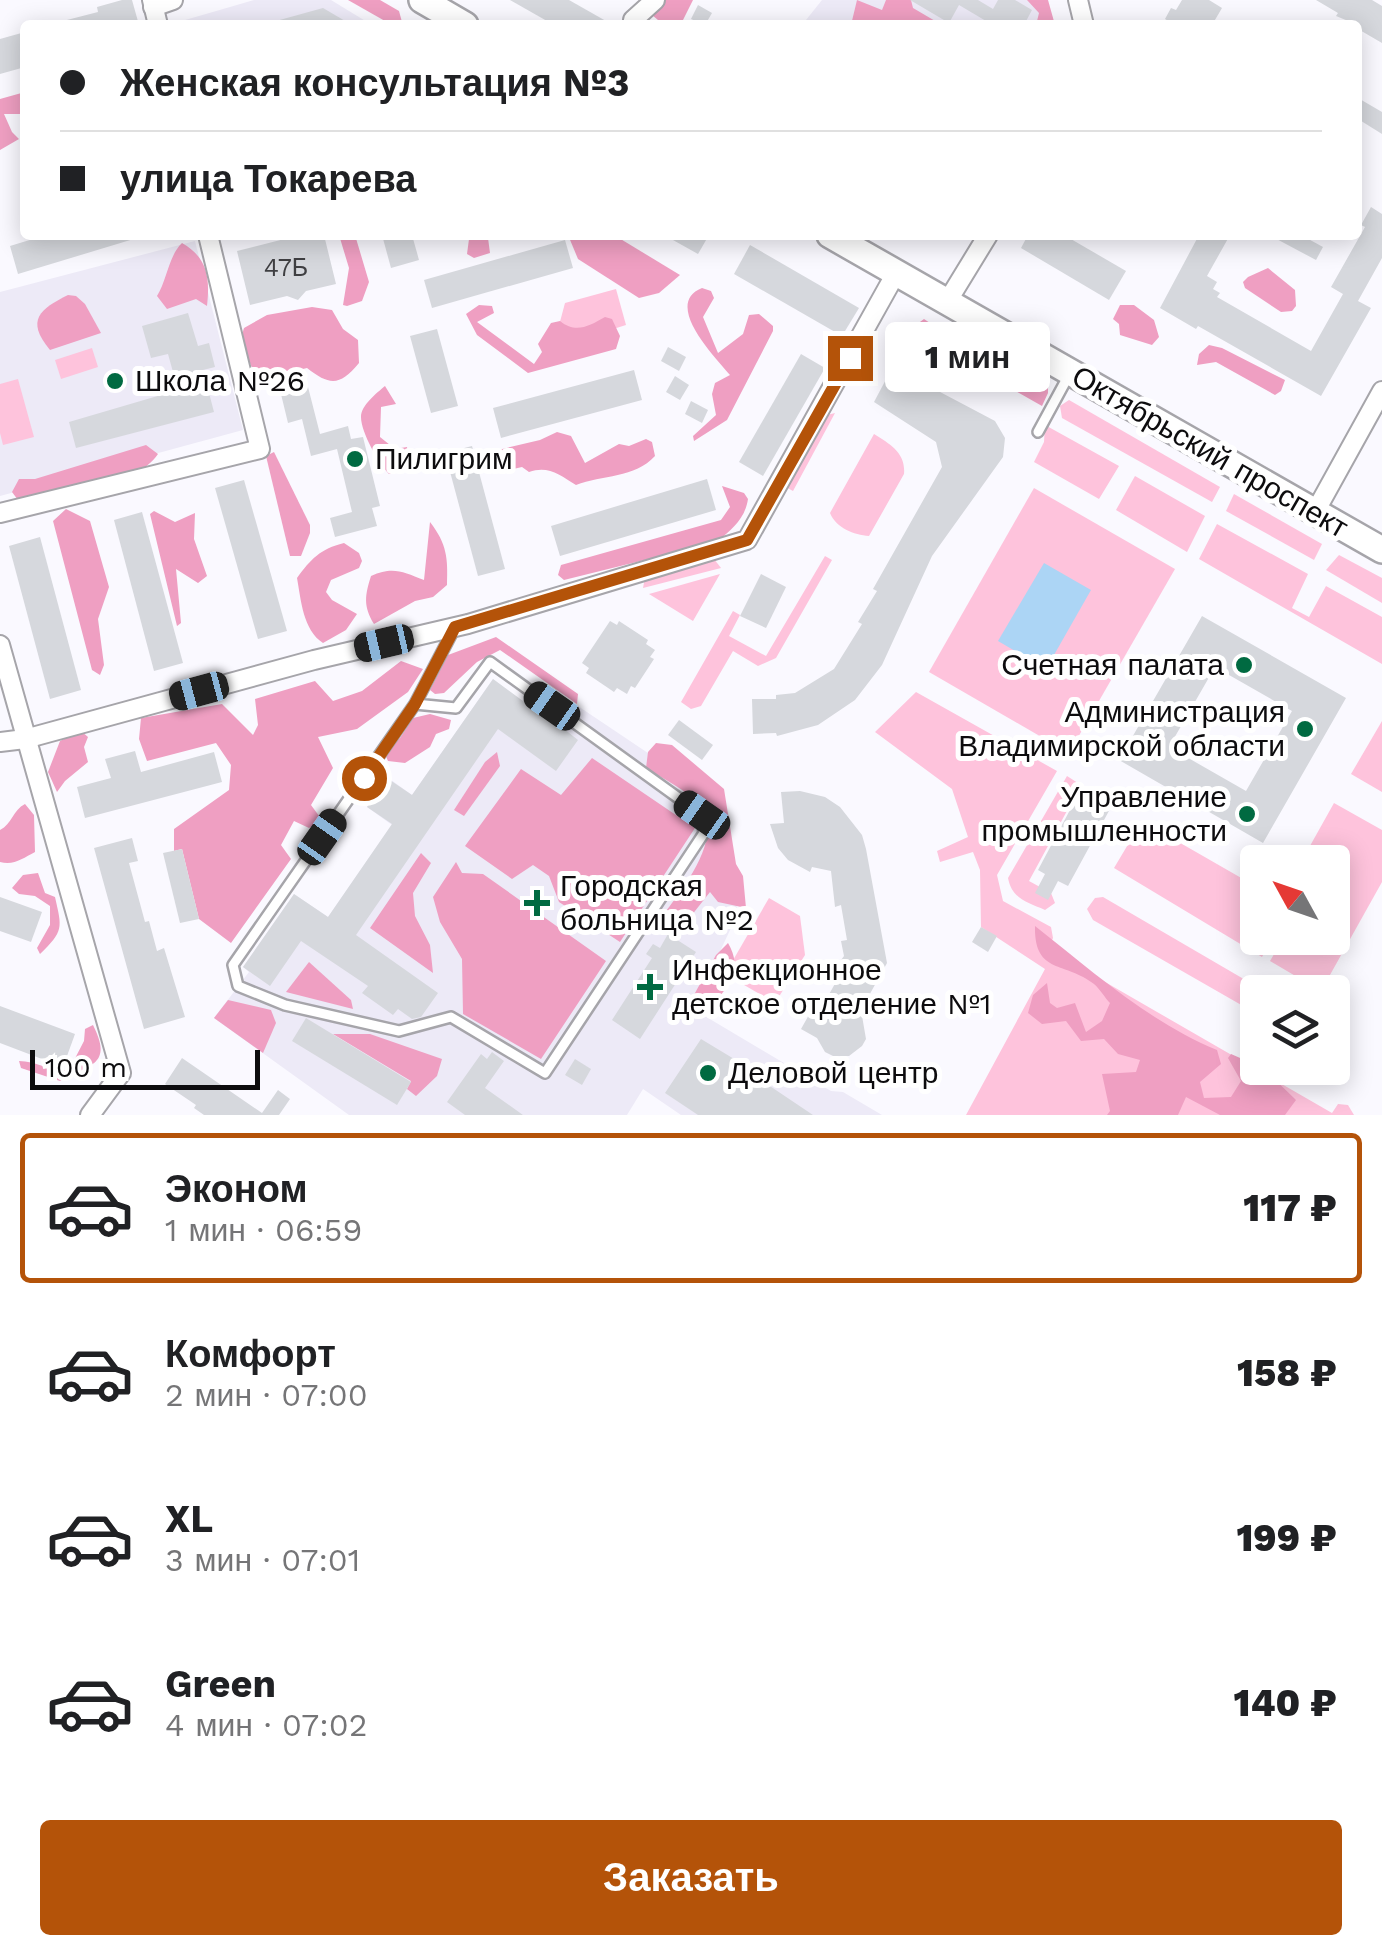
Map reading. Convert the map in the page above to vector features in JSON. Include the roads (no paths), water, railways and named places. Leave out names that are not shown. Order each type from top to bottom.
[{"type":"main road","points":[[422,0],[456,20]]},
{"type":"main road","name":"Октябрьский проспект","points":[[839,240],[1382,550]]},
{"type":"street","points":[[155,11],[173,0]]},
{"type":"street","points":[[633,20],[655,0]]},
{"type":"street","points":[[0,514],[260,449],[209,240]]},
{"type":"street","points":[[947,302],[985,240]]},
{"type":"street","points":[[0,742],[25,739],[314,660],[455,627],[747,540],[896,273]]},
{"type":"street","points":[[1314,512],[1382,391]]},
{"type":"street","points":[[0,645],[120,1073],[90,1115]]},
{"type":"lane","points":[[1038,432],[1070,372]]},
{"type":"lane","points":[[415,704],[456,708],[490,662],[702,815],[704,833],[545,1073],[450,1017],[400,1031],[285,1006],[238,986],[233,965],[415,704],[455,627]]},
{"type":"water","points":[[1044,563],[1091,590],[1046,669],[998,641]]},
{"type":"place","name":"Школа №26","points":[[115,381]]},
{"type":"place","name":"Пилигрим","points":[[355,459]]},
{"type":"place","name":"Счетная палата","points":[[1244,665]]},
{"type":"place","name":"Администрация Владимирской области","points":[[1305,729]]},
{"type":"place","name":"Управление промышленности","points":[[1247,814]]},
{"type":"place","name":"Городская больница №2","points":[[537,903]]},
{"type":"place","name":"Инфекционное детское отделение №1","points":[[650,987]]},
{"type":"place","name":"Деловой центр","points":[[708,1073]]}]
